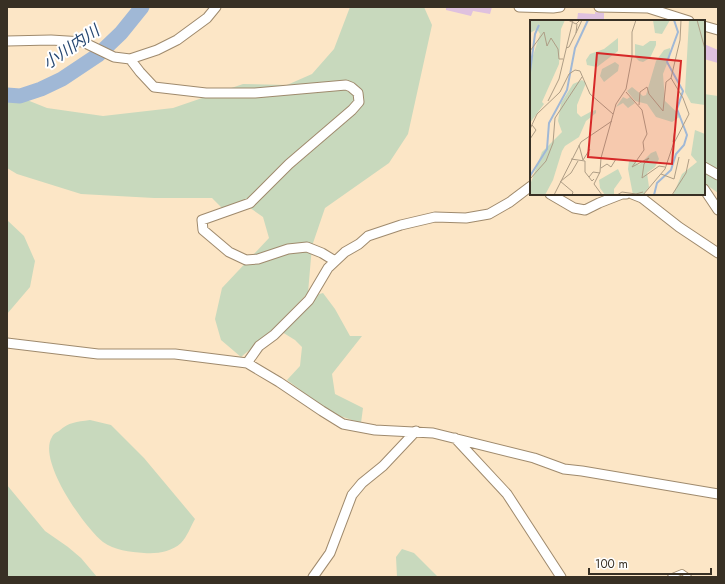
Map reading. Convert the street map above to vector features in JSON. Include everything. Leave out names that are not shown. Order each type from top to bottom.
[{"type":"street","points":[[7,41],[52,40],[83,42],[114,57],[130,59],[157,50],[177,40],[207,18],[216,7]]},
{"type":"street","points":[[519,7],[560,7]]},
{"type":"street","points":[[599,7],[648,8],[686,20]]},
{"type":"street","points":[[705,26],[718,30]]},
{"type":"street","points":[[130,59],[154,86],[206,93],[255,93],[346,85],[351,87],[358,94],[360,102],[289,164],[250,203],[202,220],[204,230],[229,252],[246,260],[258,259],[288,249],[307,247],[322,253],[335,261]]},
{"type":"street","points":[[705,168],[718,175]]},
{"type":"street","points":[[247,363],[259,346],[274,335],[310,300],[328,268],[345,252],[359,244],[368,236],[401,225],[435,217],[466,218],[489,214],[510,202],[530,187]]},
{"type":"street","points":[[705,190],[718,210]]},
{"type":"street","points":[[552,195],[574,208],[585,210],[619,195]]},
{"type":"street","points":[[634,195],[642,198],[679,227],[718,253]]},
{"type":"street","points":[[7,343],[98,354],[175,354],[247,363],[343,424],[375,430],[433,433],[534,458],[564,469],[718,494]]},
{"type":"street","points":[[313,577],[330,554],[352,495],[362,483],[383,466],[416,431]]},
{"type":"street","points":[[456,438],[507,494],[561,577]]},
{"type":"lane","points":[[670,577],[682,572],[689,577]]},
{"type":"green space","points":[[350,7],[424,7],[432,25],[408,134],[389,163],[325,208],[312,246],[308,293],[266,336],[241,357],[221,340],[215,319],[222,288],[269,238],[263,217],[243,203],[225,211],[212,198],[154,198],[81,194],[17,174],[7,168],[7,92],[47,108],[103,116],[173,108],[243,84],[287,85],[312,74],[334,49]]},
{"type":"green space","points":[[705,94],[718,96],[718,193],[705,184]]},
{"type":"green space","points":[[7,220],[24,236],[35,261],[30,287],[7,314]]},
{"type":"green space","points":[[323,293],[335,309],[350,336],[362,336],[332,374],[335,394],[363,408],[361,423],[331,413],[287,380],[300,366],[302,347],[295,340],[282,332],[316,295]]},
{"type":"green space","points":[[90,420],[111,425],[144,458],[195,519],[185,538],[177,546],[159,553],[139,553],[117,549],[103,542],[75,508],[57,476],[51,461],[49,448],[55,433],[73,423]]},
{"type":"green space","points":[[7,485],[45,531],[81,558],[97,577],[7,577]]},
{"type":"green space","points":[[402,549],[414,553],[438,577],[397,577],[396,557]]},
{"type":"building","points":[[446,7],[492,7],[490,14],[473,11],[471,16],[446,10]]},
{"type":"building","points":[[595,12],[604,13],[604,20],[577,20],[578,13],[595,14]]},
{"type":"building","points":[[705,44],[718,50],[718,63],[705,59]]},
{"type":"waterway","name":"小川内川","points":[[7,95],[20,96],[41,89],[62,79],[98,55],[121,33],[142,7]]}]
